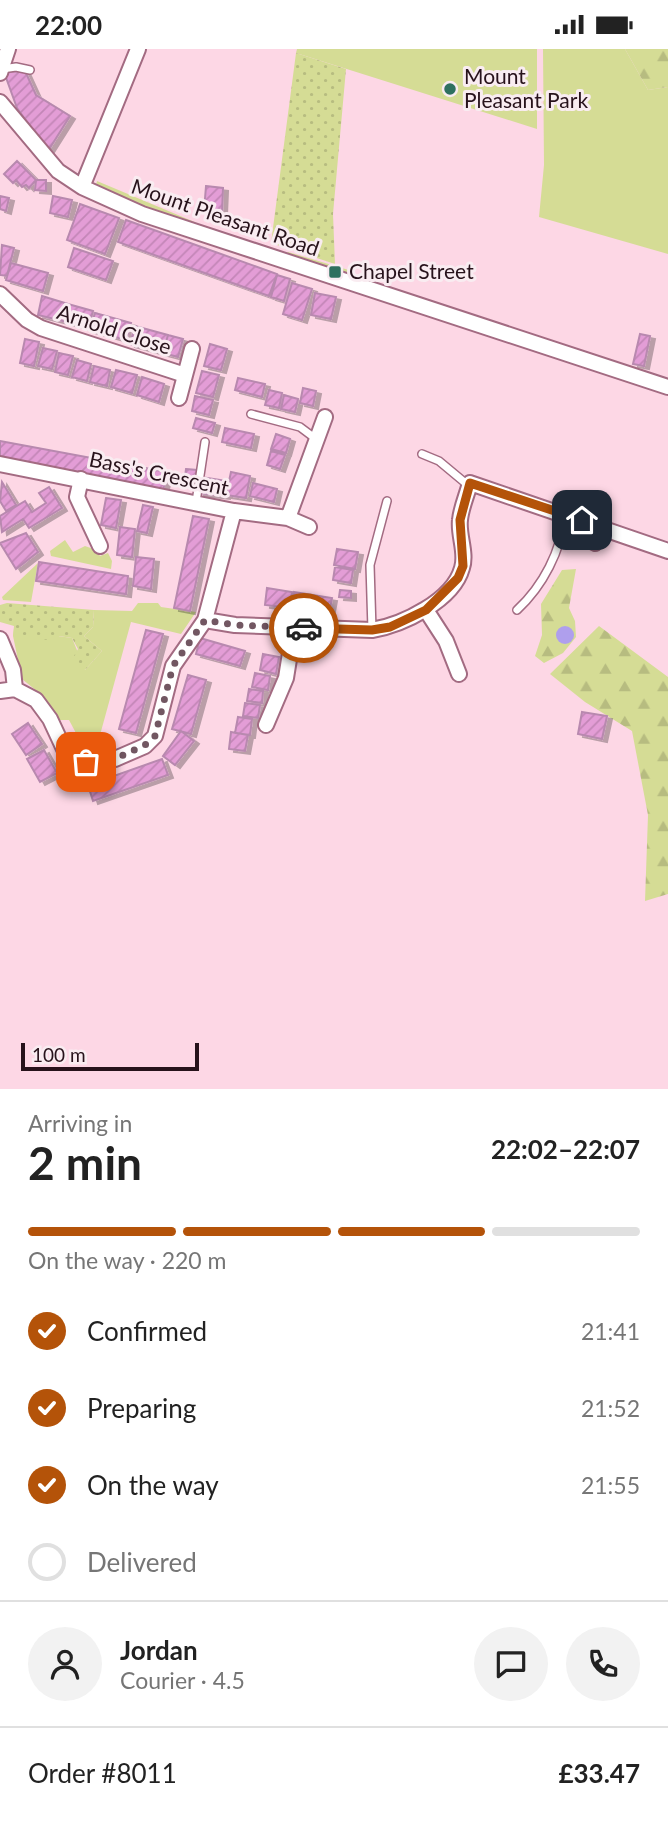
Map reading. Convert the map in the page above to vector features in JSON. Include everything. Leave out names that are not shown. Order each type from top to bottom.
[{"type":"street","points":[[1,71],[8,49]]},
{"type":"street","points":[[82,187],[138,49]]},
{"type":"street","name":"Mount Pleasant Road","points":[[0,102],[45,159],[82,187],[142,214],[668,387]]},
{"type":"street","name":"Arnold Close","points":[[0,293],[19,318],[41,328],[185,375]]},
{"type":"street","name":"Arnold Close","points":[[179,398],[192,349]]},
{"type":"street","points":[[288,519],[325,417]]},
{"type":"street","name":"Bass's Crescent","points":[[0,464],[234,511],[288,519],[309,527]]},
{"type":"street","points":[[82,479],[77,497],[100,546]]},
{"type":"street","points":[[205,620],[235,625],[372,630],[390,627],[426,610],[458,578],[463,566],[460,520],[470,483],[668,551]]},
{"type":"street","points":[[0,639],[7,649],[8,690],[36,700],[50,719],[64,749],[86,762],[115,759],[145,745],[155,736],[173,666],[205,620],[234,511]]},
{"type":"street","points":[[595,543],[599,526]]},
{"type":"street","points":[[426,610],[446,641],[459,674]]},
{"type":"street","points":[[266,725],[286,678],[294,628]]},
{"type":"lane","points":[[1,71],[30,70]]},
{"type":"lane","points":[[251,414],[300,428],[316,439]]},
{"type":"lane","points":[[196,502],[205,442]]},
{"type":"lane","points":[[422,454],[439,461],[469,486]]},
{"type":"lane","points":[[372,630],[370,565],[387,501]]},
{"type":"lane","points":[[517,610],[536,593],[563,531],[565,515]]},
{"type":"green space","name":"Mount Pleasant Park","points":[[297,49],[537,49],[537,129],[296,53]]},
{"type":"green space","points":[[543,49],[625,49],[648,90],[668,87],[668,254],[539,217],[544,165]]},
{"type":"green space","points":[[625,49],[668,49],[668,87],[648,90]]},
{"type":"green space","points":[[296,53],[346,69],[333,214],[335,264],[271,243]]},
{"type":"green space","points":[[97,181],[197,223],[153,210],[96,185]]},
{"type":"green space","points":[[288,252],[352,271],[348,276],[286,254]]},
{"type":"green space","points":[[65,540],[73,552],[85,546],[96,550],[100,556],[108,553],[112,561],[111,569],[51,556],[50,551]]},
{"type":"green space","points":[[38,563],[31,602],[3,600],[2,597]]},
{"type":"green space","points":[[576,569],[569,608],[575,621],[576,637],[563,653],[544,663],[535,656],[542,635],[541,604],[562,570]]},
{"type":"green space","points":[[7,603],[94,610],[93,627],[84,636],[102,651],[85,670],[71,661],[78,649],[72,638],[59,636],[57,641],[13,636],[14,626],[0,622],[0,605]]},
{"type":"green space","points":[[138,603],[158,603],[161,607],[196,612],[181,634],[131,622],[97,746],[76,744],[73,739],[77,735],[69,720],[59,720],[43,696],[22,679],[13,636],[17,605],[58,636],[72,638],[85,670],[102,651],[84,636],[93,627],[94,610],[132,611]]},
{"type":"green space","points":[[599,626],[668,677],[668,894],[645,901],[648,815],[632,731],[585,702],[550,674]]},
{"type":"shaded area","points":[[565,626],[571,629],[574,635],[571,641],[565,644],[559,641],[556,635],[559,629]]},
{"type":"building","points":[[25,71],[36,95],[70,116],[48,151],[17,108],[4,72]]},
{"type":"building","points":[[17,161],[36,180],[29,188],[26,185],[22,187],[16,180],[13,183],[4,174]]},
{"type":"building","points":[[36,180],[46,180],[46,191],[35,190]]},
{"type":"building","points":[[206,186],[223,188],[222,212],[204,211]]},
{"type":"building","points":[[0,196],[9,198],[6,211],[0,209]]},
{"type":"building","points":[[53,196],[72,200],[68,217],[50,213]]},
{"type":"building","points":[[80,204],[119,218],[105,254],[67,240]]},
{"type":"building","points":[[126,220],[277,274],[269,296],[118,242]]},
{"type":"building","points":[[2,245],[14,248],[7,276],[0,275]]},
{"type":"building","points":[[74,248],[113,261],[106,280],[68,267]]},
{"type":"building","points":[[11,263],[48,273],[43,291],[6,280]]},
{"type":"building","points":[[277,275],[290,279],[284,301],[271,297]]},
{"type":"building","points":[[292,283],[312,289],[302,320],[283,314]]},
{"type":"building","points":[[315,293],[336,297],[331,319],[311,315]]},
{"type":"building","points":[[42,296],[68,304],[63,321],[38,315]]},
{"type":"building","points":[[68,304],[93,311],[88,328],[63,321]]},
{"type":"building","points":[[95,313],[131,323],[126,340],[90,330]]},
{"type":"building","points":[[135,326],[168,335],[163,353],[130,344]]},
{"type":"building","points":[[640,334],[650,336],[644,366],[633,364]]},
{"type":"building","points":[[168,335],[183,339],[178,357],[163,353]]},
{"type":"building","points":[[25,339],[39,342],[34,366],[20,363]]},
{"type":"building","points":[[210,344],[227,349],[221,370],[204,366]]},
{"type":"building","points":[[43,348],[57,351],[52,369],[38,366]]},
{"type":"building","points":[[59,353],[73,356],[68,375],[55,372]]},
{"type":"building","points":[[77,360],[91,364],[87,381],[72,377]]},
{"type":"building","points":[[94,366],[110,370],[107,386],[90,382]]},
{"type":"building","points":[[116,370],[137,375],[132,393],[111,387]]},
{"type":"building","points":[[202,371],[219,375],[213,397],[196,393]]},
{"type":"building","points":[[142,377],[164,384],[159,402],[137,395]]},
{"type":"building","points":[[238,378],[265,384],[262,397],[235,390]]},
{"type":"building","points":[[303,388],[316,391],[313,406],[300,403]]},
{"type":"building","points":[[269,390],[282,393],[279,408],[265,405]]},
{"type":"building","points":[[284,395],[298,399],[295,412],[281,409]]},
{"type":"building","points":[[195,396],[213,400],[209,415],[192,411]]},
{"type":"building","points":[[196,418],[215,423],[212,433],[193,428]]},
{"type":"building","points":[[225,428],[254,434],[251,448],[222,442]]},
{"type":"building","points":[[276,434],[290,439],[286,453],[271,449]]},
{"type":"building","points":[[0,441],[167,472],[163,491],[0,461]]},
{"type":"building","points":[[271,451],[285,455],[280,469],[267,465]]},
{"type":"building","points":[[186,469],[197,470],[195,485],[184,484]]},
{"type":"building","points":[[231,472],[250,476],[246,498],[226,495]]},
{"type":"building","points":[[201,477],[227,481],[225,496],[199,493]]},
{"type":"building","points":[[2,482],[16,505],[6,511],[0,501]]},
{"type":"building","points":[[253,483],[277,489],[274,502],[250,496]]},
{"type":"building","points":[[49,487],[62,508],[29,528],[23,519],[2,532],[0,516],[25,501],[32,512],[46,503],[39,493]]},
{"type":"building","points":[[106,498],[121,500],[116,528],[101,525]]},
{"type":"building","points":[[143,505],[153,507],[147,533],[137,531]]},
{"type":"building","points":[[193,516],[209,519],[190,611],[174,608]]},
{"type":"building","points":[[120,527],[135,529],[132,557],[117,555]]},
{"type":"building","points":[[26,533],[38,552],[16,569],[0,543]]},
{"type":"building","points":[[337,549],[358,552],[355,569],[334,565]]},
{"type":"building","points":[[136,557],[154,559],[151,589],[133,586]]},
{"type":"building","points":[[39,562],[128,576],[126,594],[36,581]]},
{"type":"building","points":[[335,567],[353,570],[351,583],[333,580]]},
{"type":"building","points":[[267,588],[292,592],[290,608],[265,605]]},
{"type":"building","points":[[340,590],[351,591],[351,598],[339,597]]},
{"type":"building","points":[[294,592],[332,598],[329,614],[291,607]]},
{"type":"building","points":[[146,630],[163,634],[136,733],[119,729]]},
{"type":"building","points":[[200,638],[245,651],[240,666],[196,654]]},
{"type":"building","points":[[263,654],[279,657],[276,674],[260,670]]},
{"type":"building","points":[[255,673],[270,676],[268,690],[252,687]]},
{"type":"building","points":[[188,675],[206,680],[191,734],[172,729]]},
{"type":"building","points":[[249,689],[263,691],[262,703],[247,701]]},
{"type":"building","points":[[245,703],[260,705],[258,718],[243,716]]},
{"type":"building","points":[[582,712],[607,716],[602,739],[578,734]]},
{"type":"building","points":[[238,717],[252,719],[250,735],[235,733]]},
{"type":"building","points":[[28,723],[42,744],[26,755],[12,734]]},
{"type":"building","points":[[181,731],[194,741],[175,765],[163,756]]},
{"type":"building","points":[[231,732],[248,735],[245,751],[229,749]]},
{"type":"building","points":[[44,750],[57,773],[40,782],[27,759]]},
{"type":"building","points":[[162,759],[168,775],[93,801],[88,785]]},
{"type":"way so far","points":[[86,762],[115,759],[145,745],[155,736],[173,666],[185,645],[205,620],[235,625],[304,628]]},
{"type":"place","name":"Mount Pleasant Park","points":[[450,89]]},
{"type":"place","name":"Chapel Street","points":[[335,272]]},
{"type":"route","points":[[304,628],[372,630],[390,627],[426,610],[458,578],[463,566],[460,520],[470,483],[582,520]]}]
